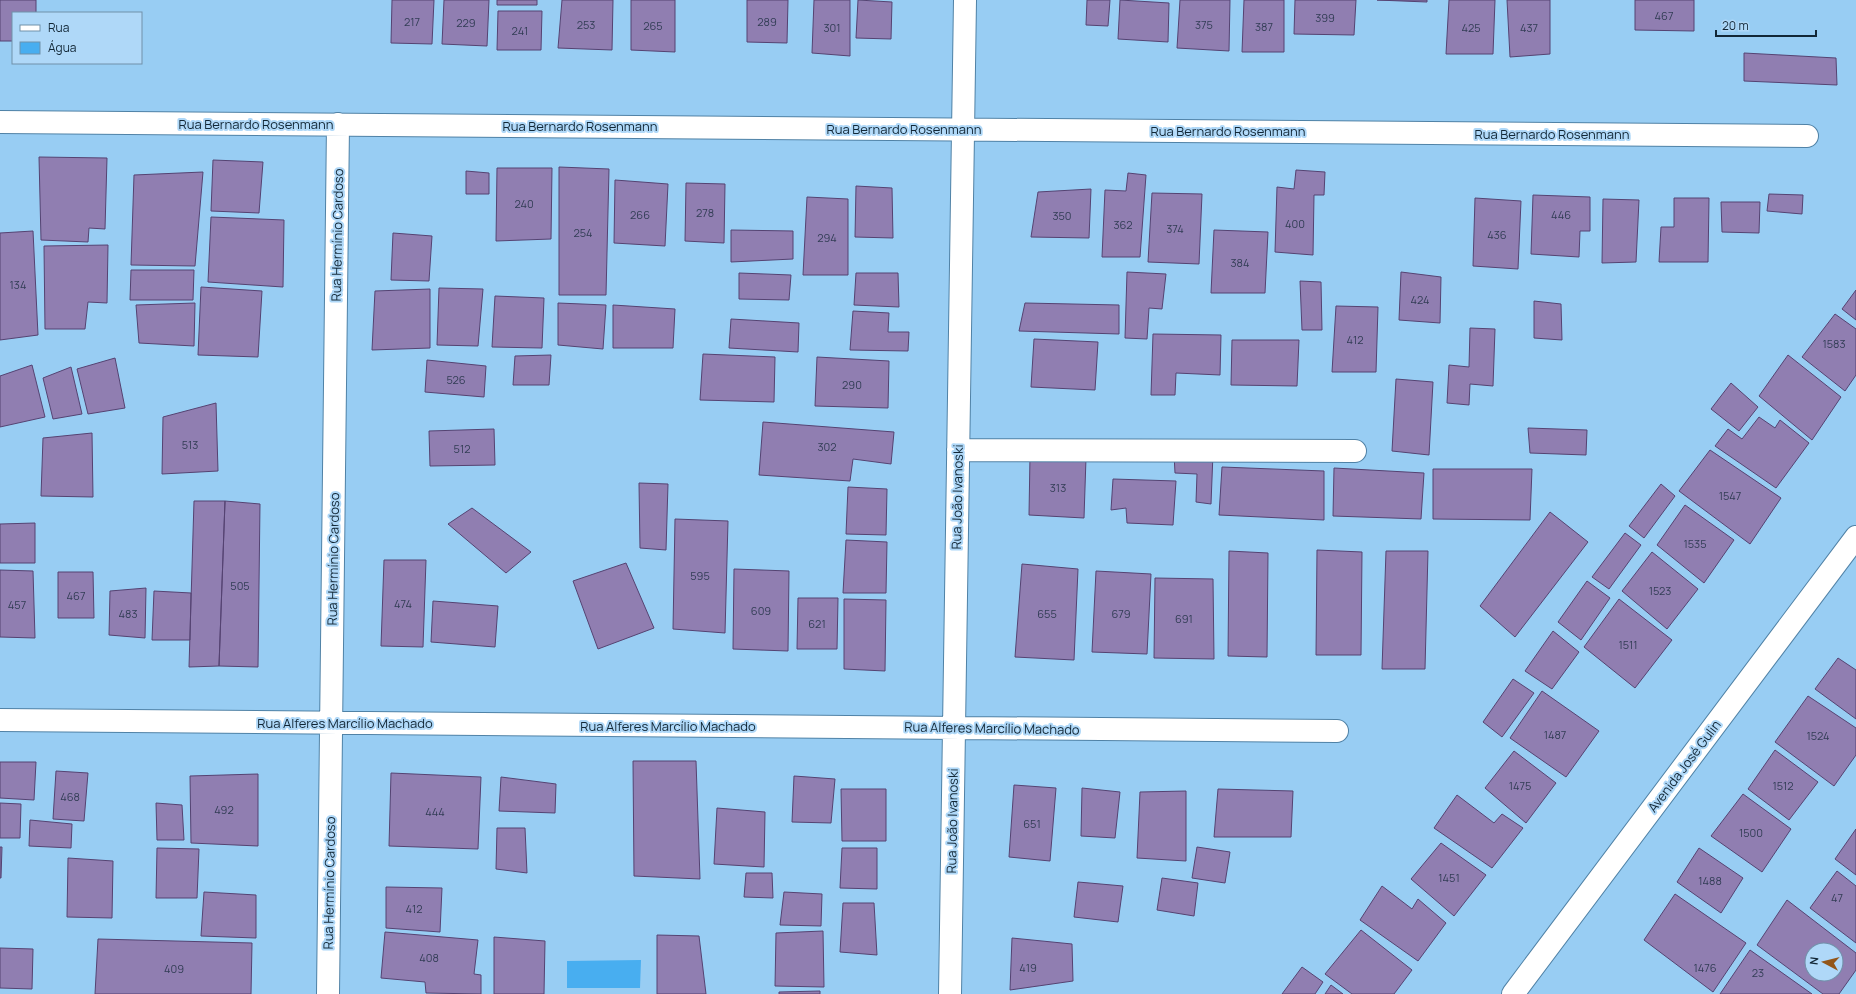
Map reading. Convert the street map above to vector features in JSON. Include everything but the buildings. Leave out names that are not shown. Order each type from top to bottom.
[{"type":"street","name":"Rua João Ivanoski","points":[[950,994],[965,0]]},
{"type":"street","name":"Rua Bernardo Rosenmann","points":[[0,122],[1807,136]]},
{"type":"street","name":"Rua Hermínio Cardoso","points":[[328,994],[338,124]]},
{"type":"street","points":[[958,450],[1355,451]]},
{"type":"street","name":"Avenida José Gulin","points":[[1513,994],[1856,537]]},
{"type":"street","name":"Rua Alferes Marcílio Machado","points":[[0,720],[1337,732]]},
{"type":"water","points":[[641,960],[640,988],[567,988],[567,961]]}]
